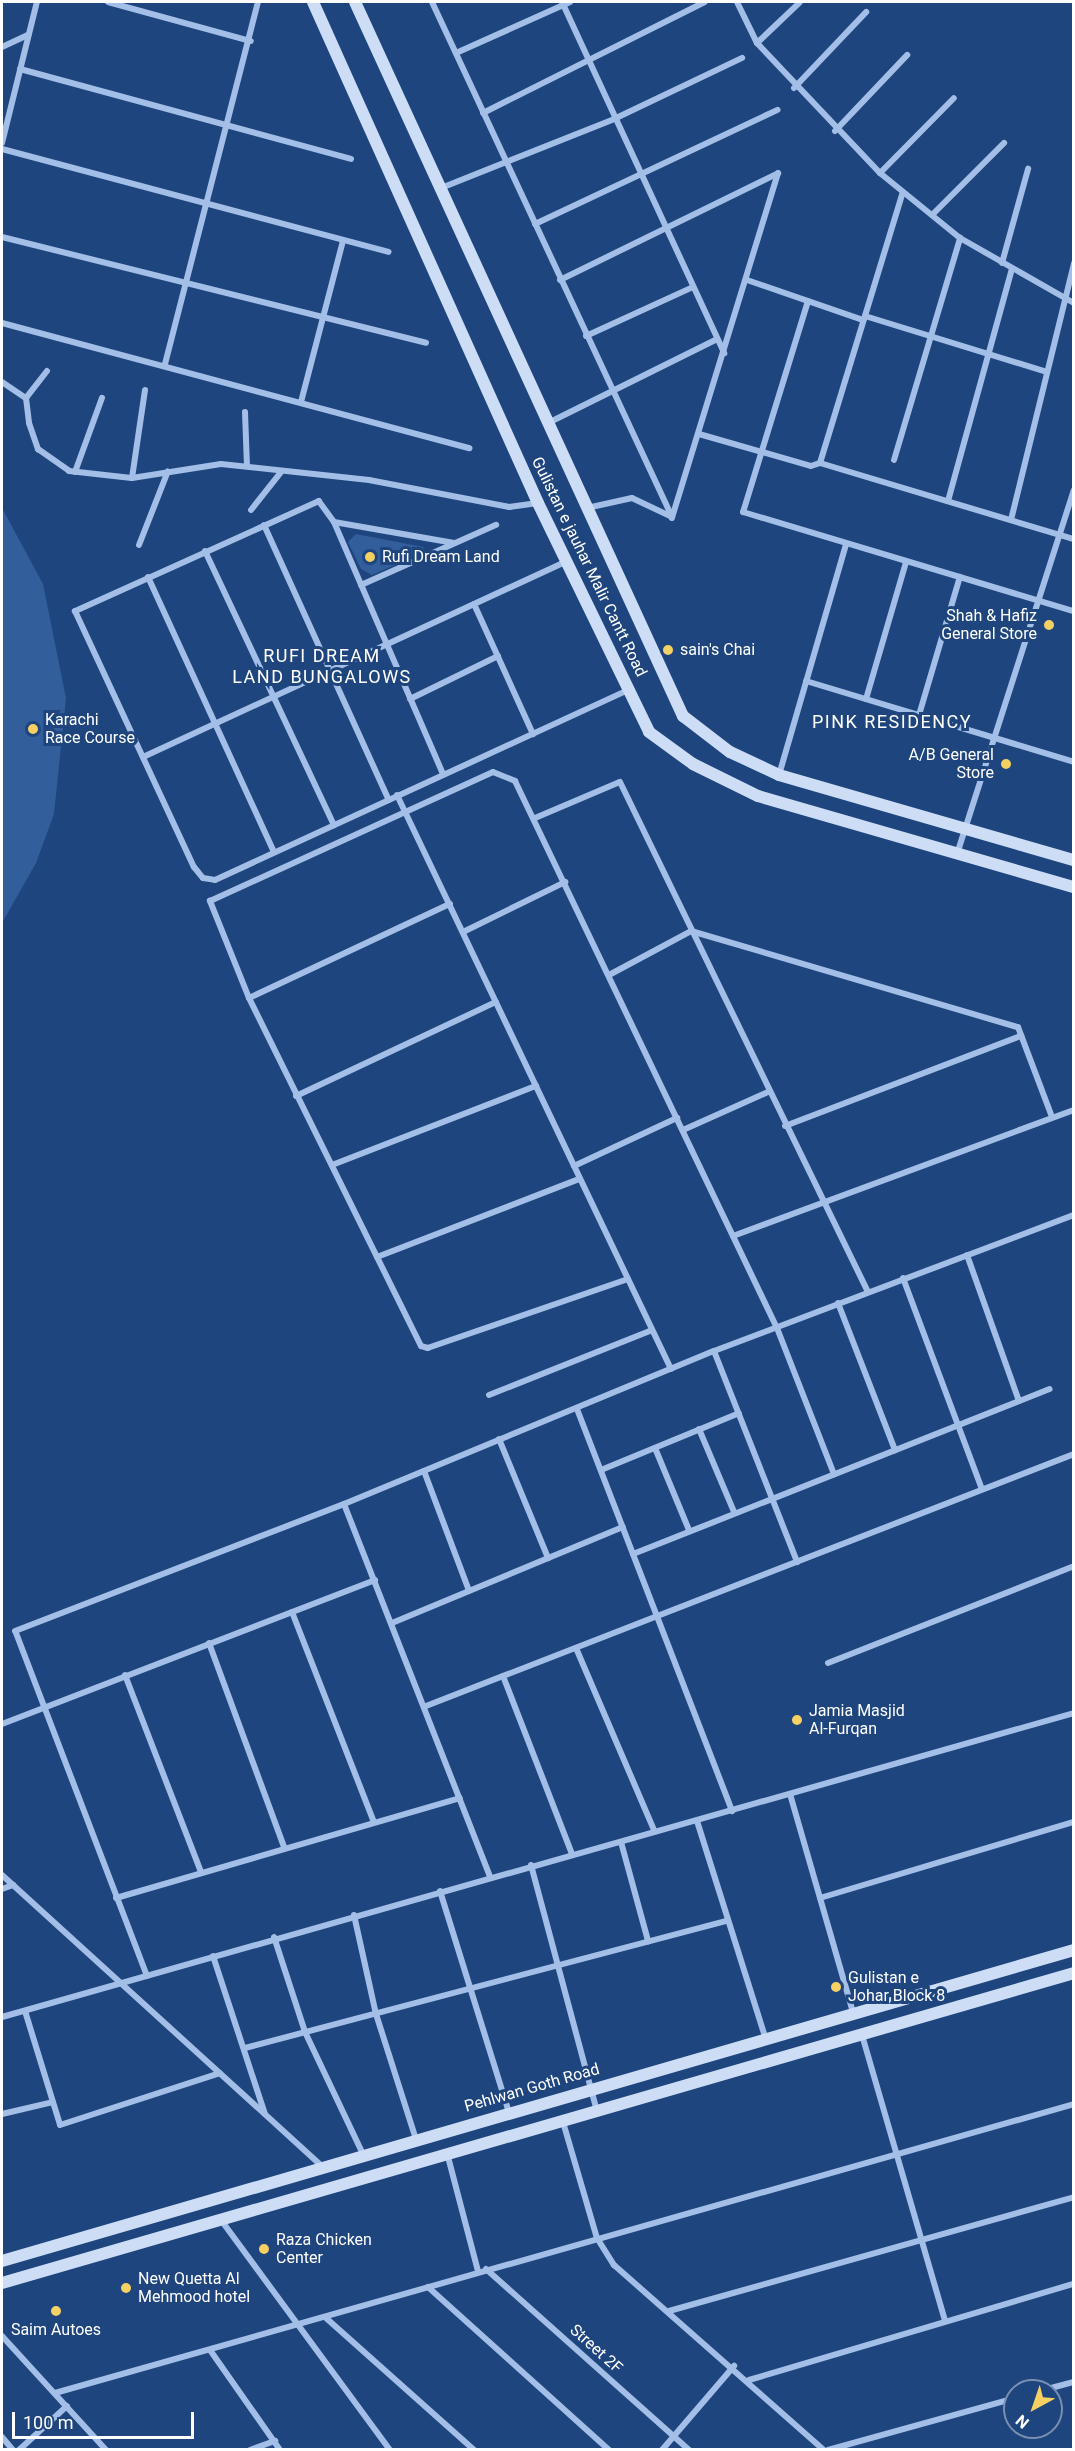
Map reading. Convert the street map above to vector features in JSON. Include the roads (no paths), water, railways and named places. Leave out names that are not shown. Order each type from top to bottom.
[{"type":"main road","name":"Gulistan e jauhar Malir Cantt Road","points":[[313,2],[538,503],[569,561],[649,732],[693,764],[758,796],[1074,887]]},
{"type":"main road","name":"Gulistan e jauhar Malir Cantt Road","points":[[355,2],[683,716],[730,752],[778,775],[1074,860]]},
{"type":"main road","name":"Pehlwan Goth Road","points":[[2,2261],[765,2037],[1074,1950]]},
{"type":"main road","points":[[2,2283],[1074,1973]]},
{"type":"street","points":[[2,143],[38,2]]},
{"type":"street","points":[[108,2],[251,41]]},
{"type":"street","points":[[165,364],[251,41],[258,2]]},
{"type":"street","points":[[432,2],[672,518]]},
{"type":"street","points":[[456,53],[562,3],[570,2]]},
{"type":"street","points":[[483,112],[705,2]]},
{"type":"street","points":[[738,2],[757,44],[794,88],[880,173],[960,238],[1074,303]]},
{"type":"street","points":[[757,44],[800,2]]},
{"type":"street","points":[[562,3],[642,175],[691,288],[724,353]]},
{"type":"street","points":[[794,88],[866,12]]},
{"type":"street","points":[[2,47],[28,35]]},
{"type":"street","points":[[835,131],[907,55]]},
{"type":"street","points":[[441,188],[614,119],[742,58]]},
{"type":"street","points":[[20,69],[351,159]]},
{"type":"street","points":[[880,173],[954,98]]},
{"type":"street","points":[[535,224],[777,110]]},
{"type":"street","points":[[932,216],[1004,143]]},
{"type":"street","points":[[2,149],[388,252]]},
{"type":"street","points":[[1002,263],[1028,169]]},
{"type":"street","points":[[560,280],[664,226],[778,173],[672,518]]},
{"type":"street","points":[[820,463],[903,192]]},
{"type":"street","points":[[2,237],[322,320],[426,344]]},
{"type":"street","points":[[894,460],[960,238]]},
{"type":"street","points":[[301,402],[343,241]]},
{"type":"street","points":[[1011,520],[1074,263]]},
{"type":"street","points":[[948,501],[1012,269]]},
{"type":"street","points":[[747,280],[808,301],[1047,372]]},
{"type":"street","points":[[586,336],[691,288]]},
{"type":"street","points":[[808,301],[742,512],[1074,611]]},
{"type":"street","points":[[2,323],[165,364],[470,448]]},
{"type":"street","points":[[548,423],[717,339]]},
{"type":"street","points":[[26,398],[47,371]]},
{"type":"street","points":[[2,382],[26,398],[38,449],[75,472],[132,478],[168,471],[247,466],[280,472],[369,480],[509,507],[538,503]]},
{"type":"street","points":[[132,478],[145,390]]},
{"type":"street","points":[[75,472],[102,398]]},
{"type":"street","points":[[245,412],[247,466]]},
{"type":"street","points":[[699,434],[811,466],[820,463],[1074,539]]},
{"type":"street","points":[[139,545],[168,471]]},
{"type":"street","points":[[251,510],[280,472]]},
{"type":"street","points":[[957,854],[1074,490]]},
{"type":"street","points":[[587,508],[632,498],[672,518]]},
{"type":"street","points":[[443,774],[334,522],[319,501],[148,577],[74,614],[203,878],[215,880],[629,690]]},
{"type":"street","points":[[334,522],[454,543]]},
{"type":"street","points":[[264,525],[389,800]]},
{"type":"street","points":[[361,585],[496,525]]},
{"type":"street","points":[[778,775],[846,544]]},
{"type":"street","points":[[205,551],[334,825]]},
{"type":"street","points":[[143,757],[386,643],[569,561]]},
{"type":"street","points":[[866,699],[906,561]]},
{"type":"street","points":[[148,577],[274,852]]},
{"type":"street","points":[[919,715],[960,577]]},
{"type":"street","points":[[474,604],[533,734]]},
{"type":"street","points":[[410,699],[498,657]]},
{"type":"street","points":[[806,681],[1074,762]]},
{"type":"street","points":[[628,1279],[428,1348],[417,1339],[249,998],[210,902],[405,810],[503,772],[514,781],[535,818],[777,1328],[834,1474]]},
{"type":"street","points":[[535,818],[620,782],[821,1203],[868,1292]]},
{"type":"street","points":[[397,795],[671,1369]]},
{"type":"street","points":[[463,932],[565,882]]},
{"type":"street","points":[[249,998],[450,904]]},
{"type":"street","points":[[609,975],[691,931],[1017,1027],[1052,1118]]},
{"type":"street","points":[[296,1096],[496,1002]]},
{"type":"street","points":[[784,1126],[1021,1036]]},
{"type":"street","points":[[332,1165],[536,1086]]},
{"type":"street","points":[[683,1131],[768,1092]]},
{"type":"street","points":[[733,1236],[1074,1110]]},
{"type":"street","points":[[574,1166],[677,1118]]},
{"type":"street","points":[[377,1257],[579,1179]]},
{"type":"street","points":[[147,1976],[42,1708],[15,1631],[344,1504],[714,1351],[1074,1215]]},
{"type":"street","points":[[966,1255],[1020,1401]]},
{"type":"street","points":[[903,1278],[982,1489]]},
{"type":"street","points":[[838,1303],[895,1450]]},
{"type":"street","points":[[489,1395],[652,1330]]},
{"type":"street","points":[[714,1351],[797,1562]]},
{"type":"street","points":[[633,1554],[771,1497],[1050,1389]]},
{"type":"street","points":[[577,1409],[732,1811]]},
{"type":"street","points":[[601,1470],[739,1413]]},
{"type":"street","points":[[699,1429],[734,1512]]},
{"type":"street","points":[[499,1439],[548,1558]]},
{"type":"street","points":[[655,1448],[689,1530]]},
{"type":"street","points":[[426,1706],[1074,1454]]},
{"type":"street","points":[[424,1471],[469,1591]]},
{"type":"street","points":[[344,1504],[426,1706],[490,1877]]},
{"type":"street","points":[[392,1623],[622,1527]]},
{"type":"street","points":[[828,1663],[1074,1566]]},
{"type":"street","points":[[2,1724],[375,1580]]},
{"type":"street","points":[[292,1612],[374,1822]]},
{"type":"street","points":[[209,1643],[285,1846]]},
{"type":"street","points":[[576,1648],[655,1833]]},
{"type":"street","points":[[125,1675],[201,1872]]},
{"type":"street","points":[[502,1676],[572,1854]]},
{"type":"street","points":[[2,2017],[354,1915],[655,1833],[1074,1713]]},
{"type":"street","points":[[790,1794],[853,2012]]},
{"type":"street","points":[[116,1898],[285,1846],[460,1798]]},
{"type":"street","points":[[697,1821],[765,2037]]},
{"type":"street","points":[[820,1898],[1074,1822]]},
{"type":"street","points":[[621,1842],[648,1941]]},
{"type":"street","points":[[531,1865],[594,2087],[597,2110]]},
{"type":"street","points":[[2,1875],[322,2166]]},
{"type":"street","points":[[2,1889],[13,1886]]},
{"type":"street","points":[[440,1891],[468,1989],[509,2112]]},
{"type":"street","points":[[354,1915],[376,2014],[416,2139]]},
{"type":"street","points":[[245,2048],[727,1921]]},
{"type":"street","points":[[274,1938],[305,2032],[363,2154]]},
{"type":"street","points":[[213,1956],[265,2114]]},
{"type":"street","points":[[25,2011],[60,2125],[220,2073]]},
{"type":"street","points":[[862,2035],[899,2152],[945,2320]]},
{"type":"street","points":[[2,2114],[53,2102]]},
{"type":"street","points":[[55,2393],[326,2318],[478,2271],[1074,2104]]},
{"type":"street","points":[[563,2122],[597,2238],[614,2265],[734,2366],[826,2450],[1003,2401]]},
{"type":"street","points":[[447,2154],[478,2271]]},
{"type":"street","points":[[669,2311],[1074,2197]]},
{"type":"street","points":[[220,2219],[390,2450]]},
{"type":"street","name":"Street 2F","points":[[486,2269],[689,2450]]},
{"type":"street","points":[[749,2380],[945,2320],[1074,2284]]},
{"type":"street","points":[[428,2287],[609,2450]]},
{"type":"street","points":[[326,2318],[474,2450]]},
{"type":"street","points":[[2,2336],[106,2450]]},
{"type":"street","points":[[210,2350],[280,2450]]},
{"type":"street","points":[[662,2450],[734,2366]]},
{"type":"street","points":[[19,2450],[67,2406]]},
{"type":"street","points":[[2,2436],[13,2450]]},
{"type":"street","points":[[250,2450],[274,2441]]},
{"type":"place","name":"Rufi Dream Land","points":[[370,557]]},
{"type":"place","name":"Shah & Hafiz General Store","points":[[1049,625]]},
{"type":"place","name":"sain's Chai","points":[[668,650]]},
{"type":"place","name":"Karachi Race Course","points":[[33,729]]},
{"type":"place","name":"A/B General Store","points":[[1006,764]]},
{"type":"place","name":"Jamia Masjid Al-Furqan","points":[[797,1720]]},
{"type":"place","name":"Gulistan e Johar Block 8","points":[[836,1987]]},
{"type":"place","name":"Raza Chicken Center","points":[[264,2249]]},
{"type":"place","name":"New Quetta Al Mehmood hotel","points":[[126,2288]]},
{"type":"place","name":"Saim Autoes","points":[[56,2311]]},
{"type":"district","name":"RUFI DREAM LAND BUNGALOWS","points":[[322,667]]},
{"type":"district","name":"PINK RESIDENCY","points":[[892,722]]}]
